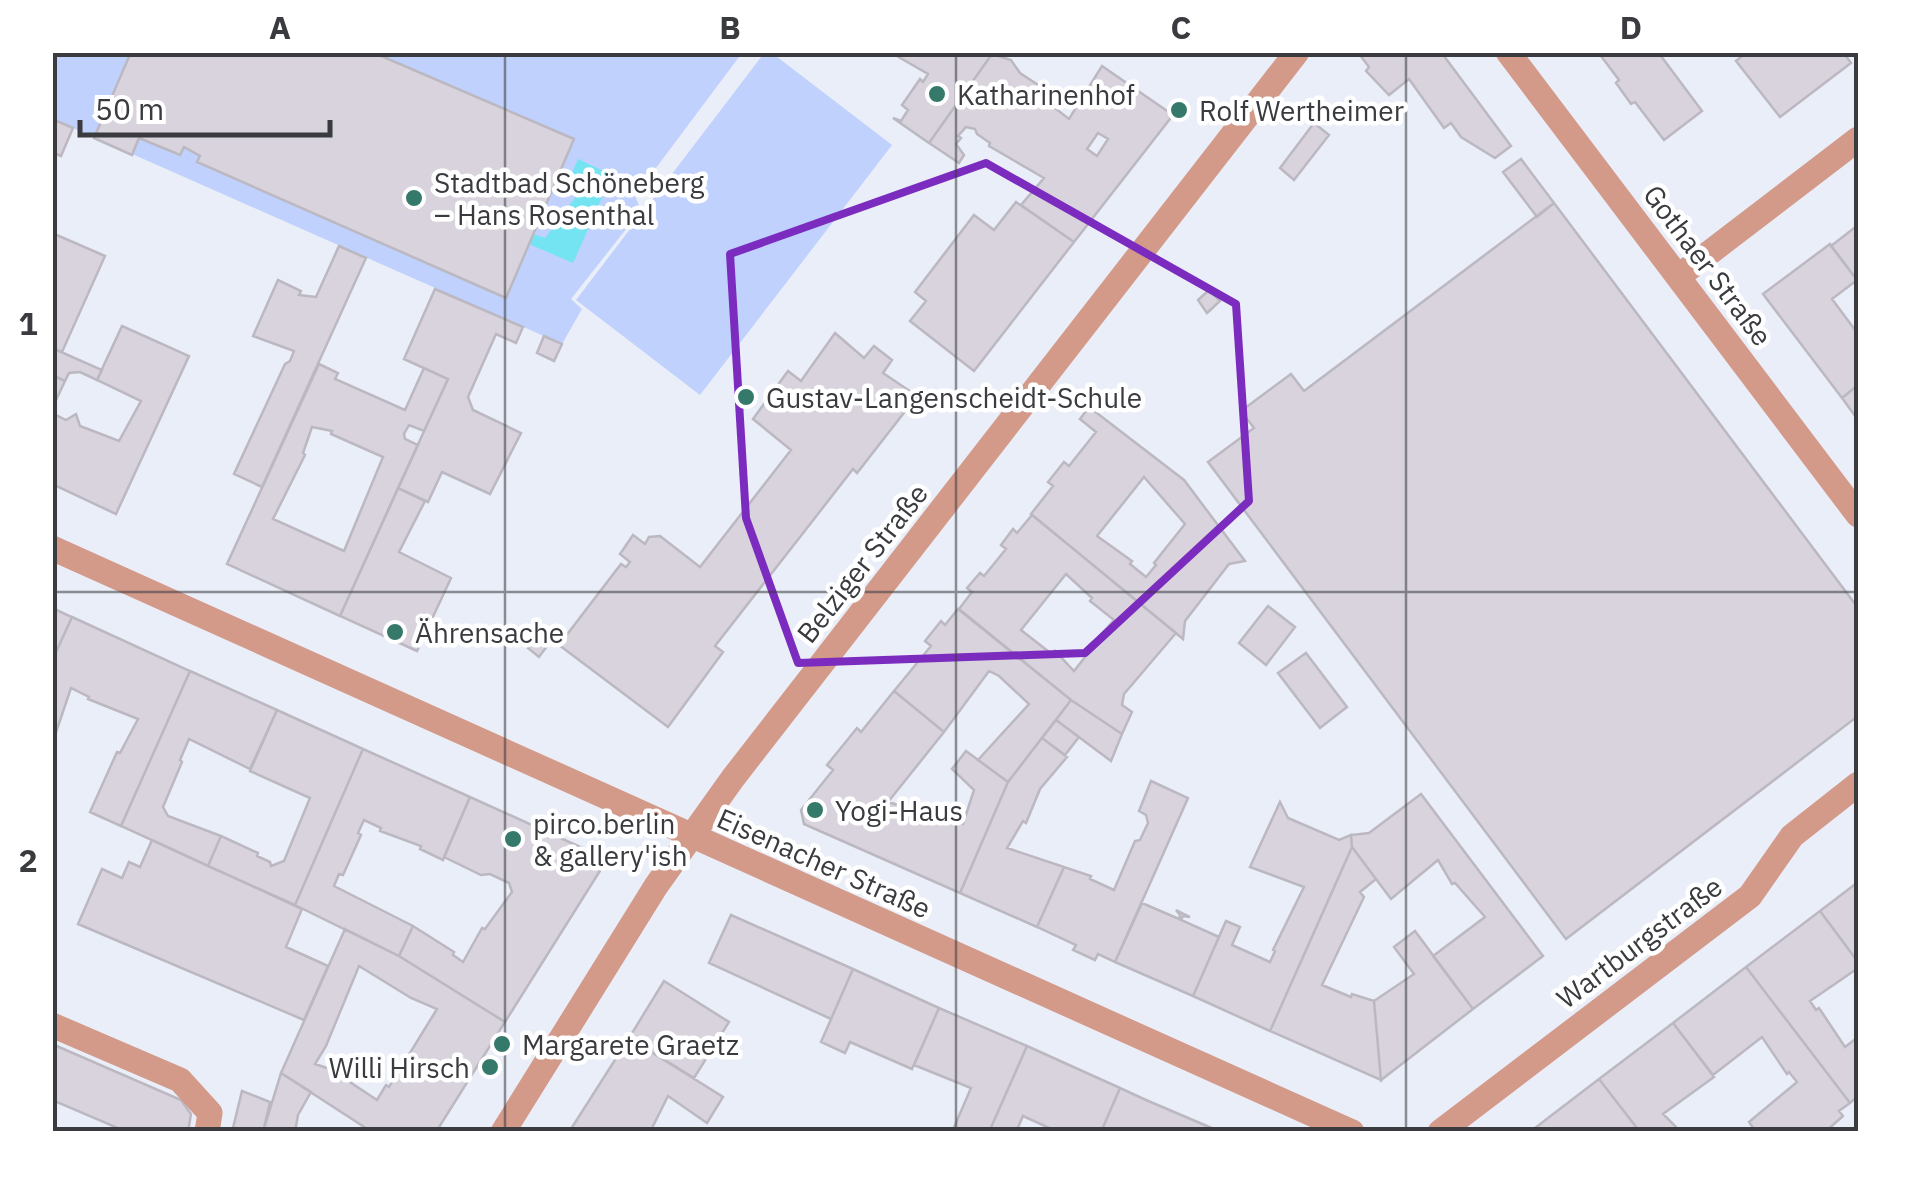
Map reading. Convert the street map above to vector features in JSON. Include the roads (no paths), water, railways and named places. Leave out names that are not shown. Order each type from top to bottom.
[{"type":"street","name":"Belziger Straße","points":[[503,1132],[656,886],[744,762],[1297,52]]},
{"type":"street","name":"Gothaer Straße","points":[[1508,52],[1858,514]]},
{"type":"street","points":[[1679,276],[1858,139]]},
{"type":"street","name":"Eisenacher Straße","points":[[52,548],[1352,1132]]},
{"type":"street","name":"Wartburgstraße","points":[[1440,1132],[1750,896],[1792,836],[1858,784]]},
{"type":"street","points":[[52,1024],[180,1080],[210,1113],[208,1132]]},
{"type":"place","name":"Katharinenhof","points":[[937,94]]},
{"type":"place","name":"Rolf Wertheimer","points":[[1179,110]]},
{"type":"place","name":"Stadtbad Schöneberg – Hans Rosenthal","points":[[414,198]]},
{"type":"place","name":"Gustav-Langenscheidt-Schule","points":[[746,397]]},
{"type":"place","name":"Ährensache","points":[[395,632]]},
{"type":"place","name":"Yogi-Haus","points":[[815,810]]},
{"type":"place","name":"pirco.berlin & gallery'ish","points":[[513,839]]},
{"type":"place","name":"Margarete Graetz","points":[[502,1044]]},
{"type":"place","name":"Willi Hirsch","points":[[490,1067]]}]
